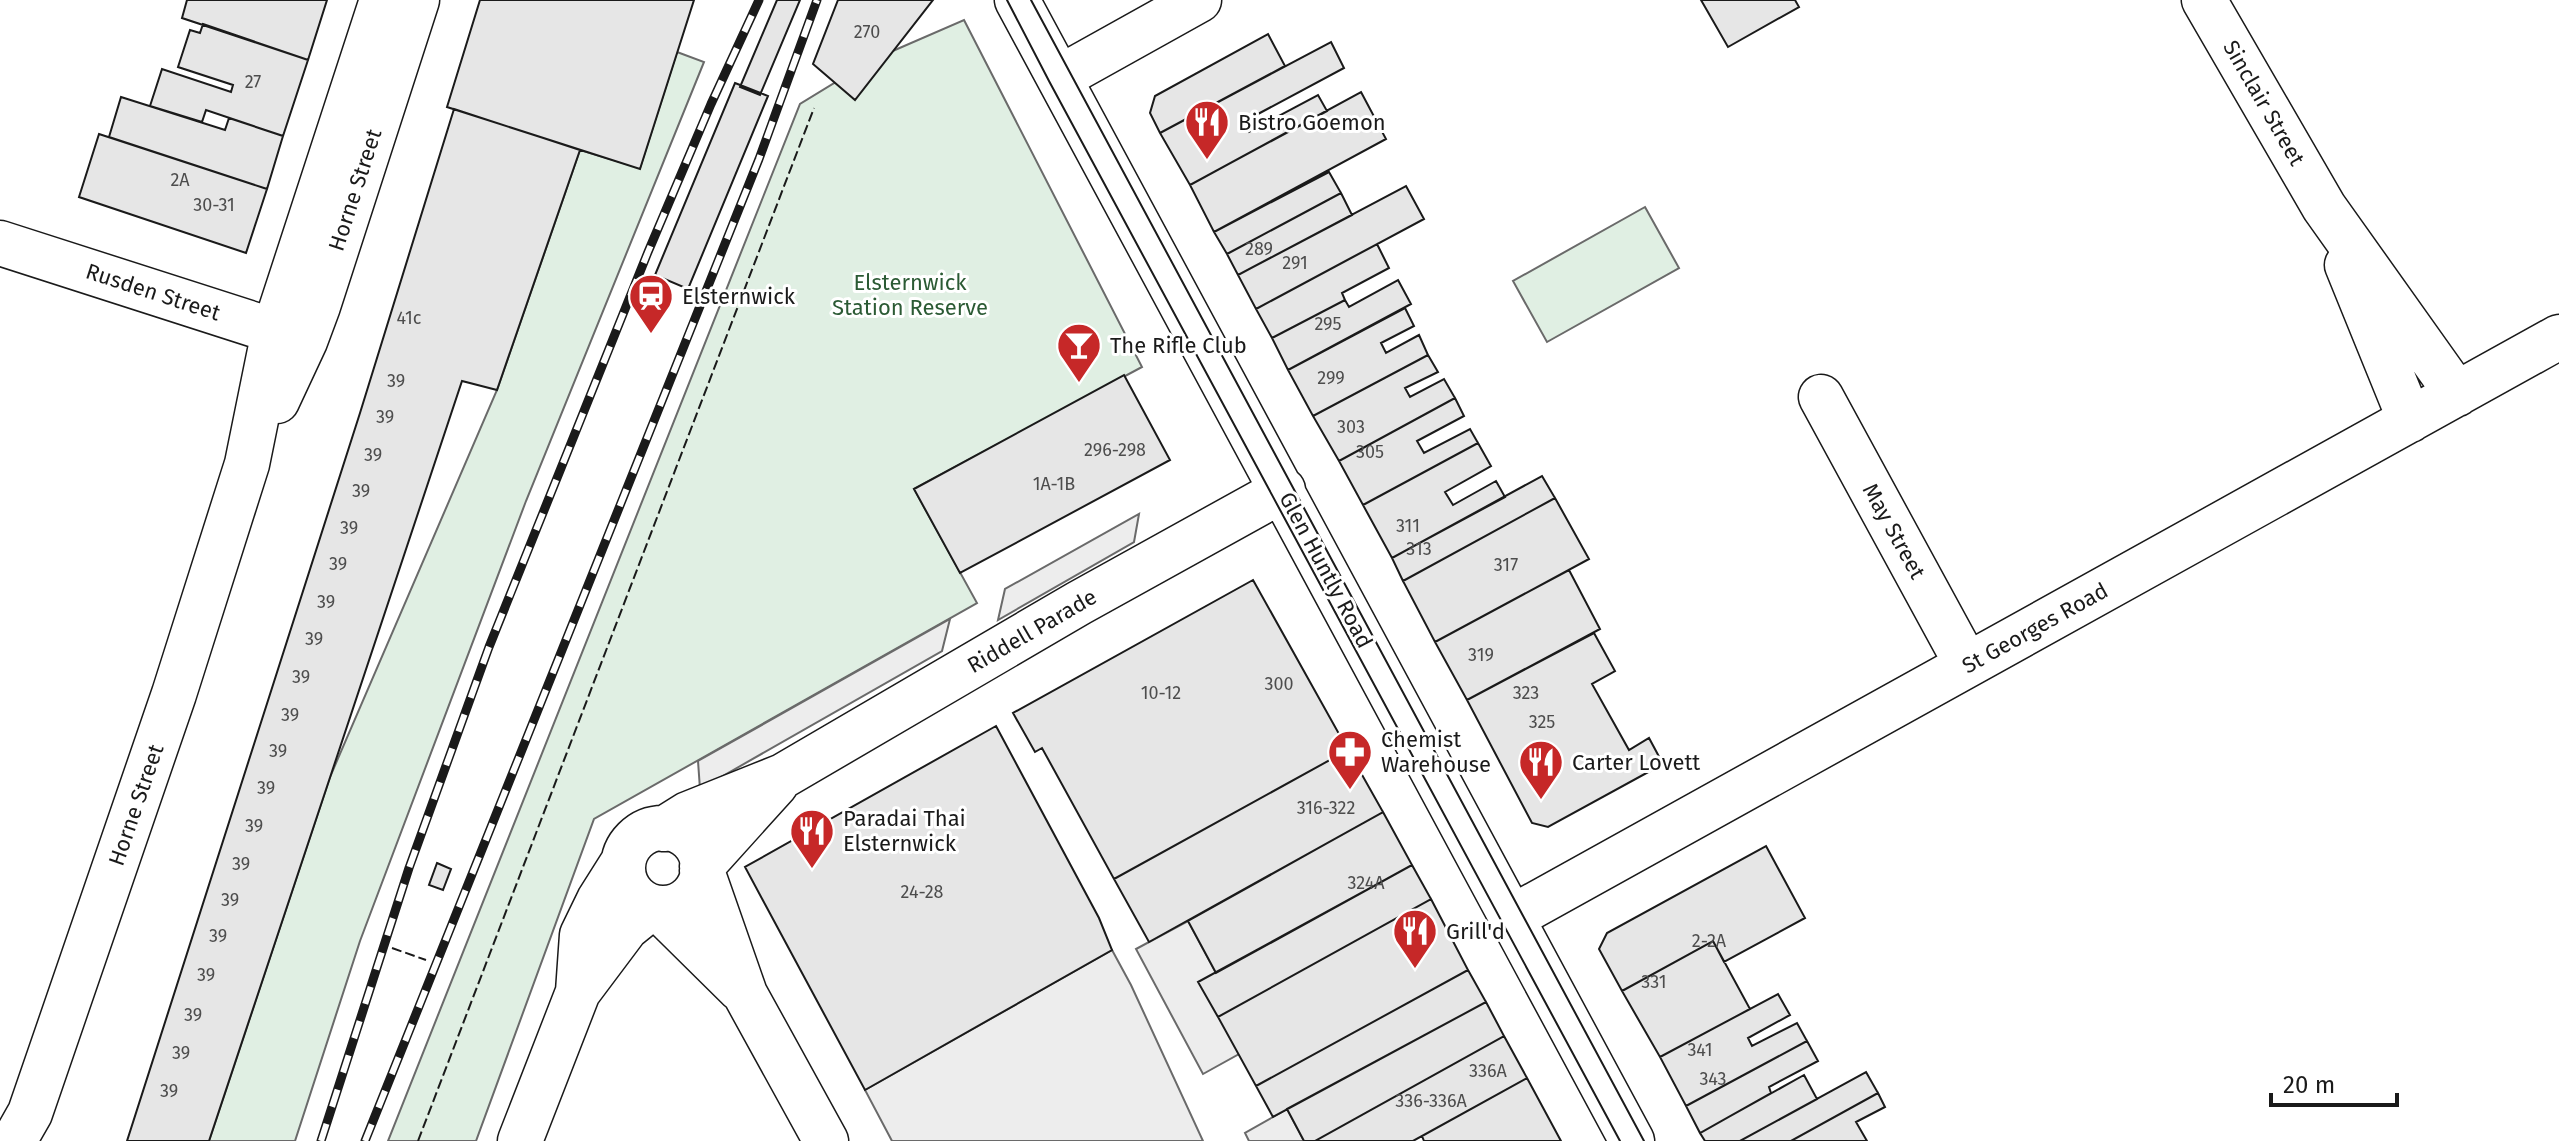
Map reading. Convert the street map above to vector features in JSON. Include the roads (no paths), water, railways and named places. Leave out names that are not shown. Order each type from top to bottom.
[{"type":"street","name":"Horne Street","points":[[376,70],[382,0]]},
{"type":"street","name":"Horne Street","points":[[14,1141],[30,1113],[50,1058],[169,708],[376,70],[417,0]]},
{"type":"street","name":"Glen Huntly Road","points":[[1017,0],[1632,1141]]},
{"type":"street","points":[[1059,78],[1199,0]]},
{"type":"street","name":"Sinclair Street","points":[[2204,0],[2324,207],[2457,394]]},
{"type":"street","name":"Sinclair Street","points":[[2324,207],[2410,420]]},
{"type":"street","name":"Rusden Street","points":[[0,243],[290,336]]},
{"type":"street","name":"St Georges Road","points":[[1511,918],[2559,337]]},
{"type":"street","name":"May Street","points":[[1821,397],[1967,665]]},
{"type":"street","name":"Riddell Parade","points":[[664,829],[688,814],[783,776],[1079,603],[1283,490]]},
{"type":"street","name":"Riddell Parade","points":[[702,869],[783,776]]},
{"type":"street","points":[[578,992],[582,935],[626,853],[637,838],[654,829],[678,832],[690,840],[699,852],[745,994],[826,1141]]},
{"type":"street","points":[[623,862],[625,881],[635,897],[655,907],[745,994]]},
{"type":"street","points":[[520,1141],[578,992],[626,928],[655,907],[679,905],[690,897],[699,885],[702,869]]},
{"type":"tram line","points":[[1007,0],[1620,1141]]},
{"type":"tram line","points":[[1031,0],[1644,1141]]},
{"type":"railway","points":[[321,1141],[409,868],[489,647],[648,252],[759,0]]},
{"type":"railway","points":[[365,1141],[759,159],[817,0]]},
{"type":"place","name":"Bistro Goemon","points":[[1207,161]]},
{"type":"place","name":"Elsternwick","points":[[651,335]]},
{"type":"place","name":"The Rifle Club","points":[[1079,384]]},
{"type":"place","name":"Chemist Warehouse","points":[[1350,791]]},
{"type":"place","name":"Carter Lovett","points":[[1541,801]]},
{"type":"place","name":"Paradai Thai Elsternwick","points":[[812,870]]},
{"type":"place","name":"Grill'd","points":[[1415,970]]},
{"type":"park label","name":"Elsternwick Station Reserve","points":[[910,294]]}]
